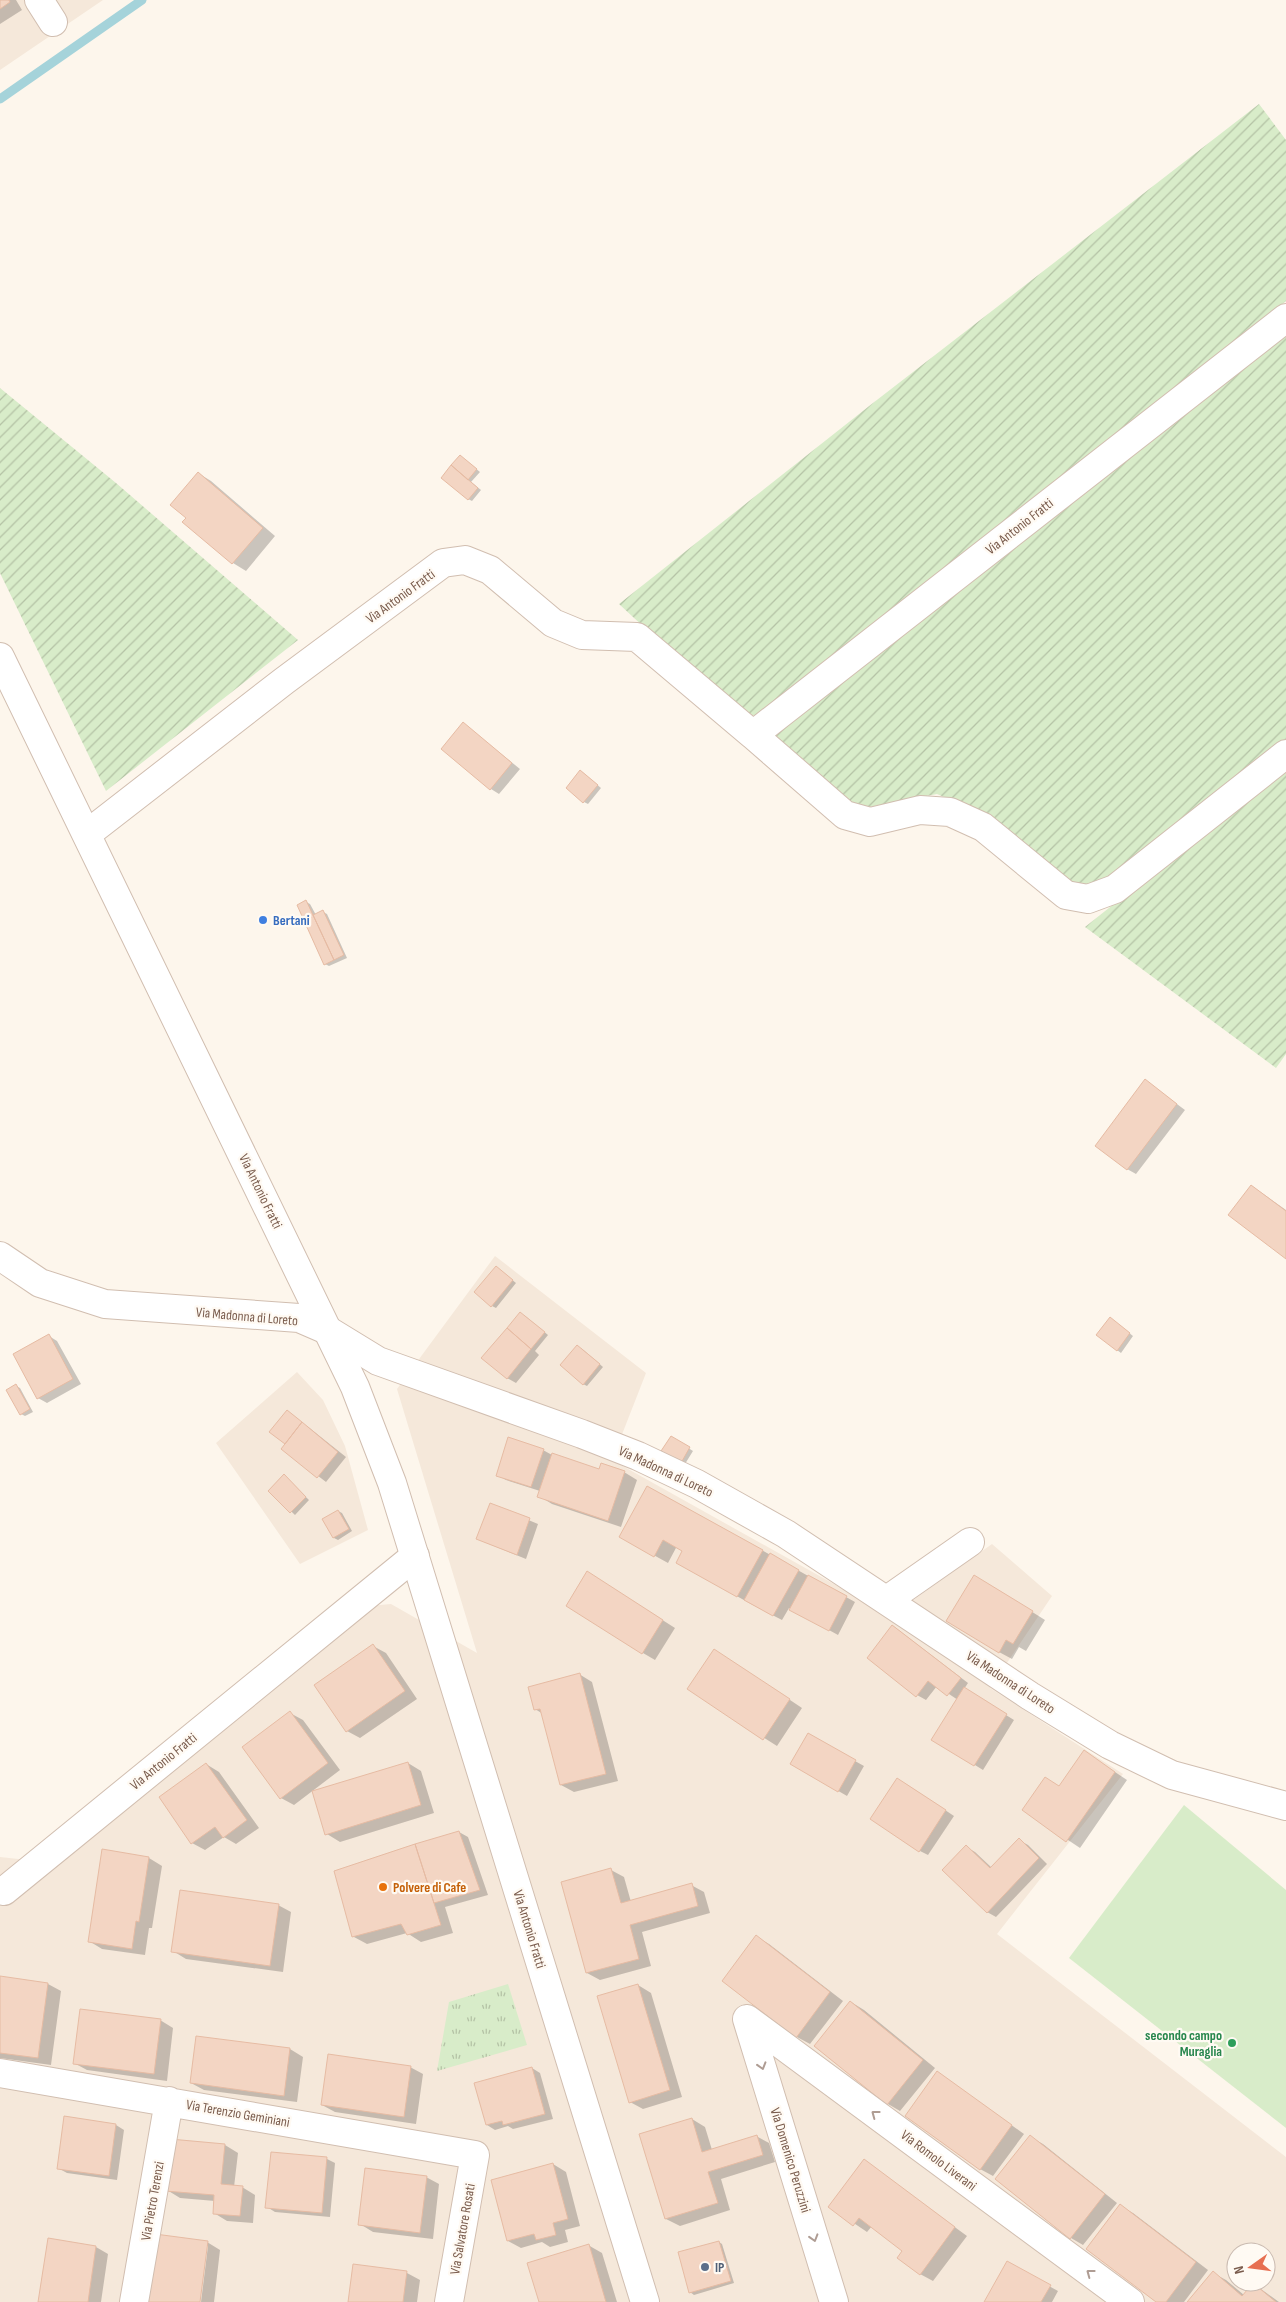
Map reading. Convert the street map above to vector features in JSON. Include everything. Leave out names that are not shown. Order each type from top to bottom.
[{"type":"street","points":[[38,0],[53,22]]},
{"type":"street","name":"Via Antonio Fratti","points":[[753,735],[1286,318]]},
{"type":"street","name":"Via Antonio Fratti","points":[[87,834],[284,681],[444,563],[465,560],[490,570],[553,622],[582,635],[638,638],[845,815],[870,822],[920,810],[950,812],[983,828],[1066,895],[1088,899],[1116,889],[1286,754]]},
{"type":"street","name":"Via Antonio Fratti","points":[[0,657],[355,1387],[378,1446],[415,1556],[645,2302]]},
{"type":"street","name":"Via Madonna di Loreto","points":[[0,1256],[40,1282],[105,1304],[299,1318],[329,1331],[378,1361],[638,1456],[697,1484],[786,1534],[1030,1696],[1110,1745],[1172,1775],[1285,1803]]},
{"type":"street","points":[[887,1600],[970,1542]]},
{"type":"street","name":"Via Antonio Fratti","points":[[4,1892],[415,1556]]},
{"type":"street","name":"Via Domenico Peruzzini","points":[[747,2019],[834,2302]]},
{"type":"street","name":"Via Romolo Liverani","points":[[747,2019],[1130,2302]]},
{"type":"street","name":"Via Terenzio Geminiani","points":[[0,2073],[475,2155]]},
{"type":"street","name":"Via Pietro Terenzi","points":[[134,2302],[169,2101]]},
{"type":"street","name":"Via Salvatore Rosati","points":[[450,2302],[475,2155]]},
{"type":"shaded area","points":[[0,0],[103,0],[0,70]]},
{"type":"shaded area","points":[[495,1256],[646,1373],[612,1460],[891,1616],[992,1544],[1052,1596],[990,1688],[1123,1774],[997,1934],[1286,2157],[1286,2302],[0,2302],[0,1857],[55,1863],[370,1606],[391,1604],[477,1653],[397,1389]]},
{"type":"shaded area","points":[[297,1372],[323,1400],[345,1446],[368,1530],[300,1564],[216,1443]]},
{"type":"green space","points":[[1259,104],[1286,140],[1286,301],[768,711],[748,717],[730,707],[619,604],[873,403]]},
{"type":"green space","points":[[1286,329],[1286,741],[1115,877],[1089,890],[1068,881],[981,813],[937,794],[854,810],[767,738]]},
{"type":"green space","points":[[0,388],[116,483],[298,640],[106,791],[0,573]]},
{"type":"green space","points":[[1286,767],[1286,1054],[1276,1068],[1085,927]]},
{"type":"green space","name":"secondo campo Muraglia","points":[[1184,1805],[1286,1890],[1286,2128],[1069,1958]]},
{"type":"green space","points":[[508,1984],[527,2045],[437,2071],[449,2002]]},
{"type":"building","points":[[0,0],[9,0],[10,2],[0,9]]},
{"type":"building","points":[[460,455],[477,469],[468,480],[451,465]]},
{"type":"building","points":[[451,465],[478,488],[468,500],[441,478]]},
{"type":"building","points":[[198,472],[263,528],[232,564],[182,522],[186,518],[170,505]]},
{"type":"building","points":[[463,722],[512,763],[490,790],[441,749]]},
{"type":"building","points":[[580,770],[598,785],[583,803],[566,788]]},
{"type":"building","points":[[306,900],[334,960],[324,965],[297,905]]},
{"type":"building","points":[[323,910],[344,955],[334,960],[313,915]]},
{"type":"building","points":[[1145,1079],[1177,1104],[1127,1170],[1095,1146]]},
{"type":"building","points":[[1251,1185],[1286,1211],[1286,1259],[1228,1215]]},
{"type":"building","points":[[496,1266],[513,1280],[491,1307],[474,1292]]},
{"type":"building","points":[[520,1312],[545,1332],[531,1349],[507,1328]]},
{"type":"building","points":[[1110,1317],[1130,1333],[1117,1351],[1096,1335]]},
{"type":"building","points":[[507,1328],[531,1349],[507,1379],[481,1358]]},
{"type":"building","points":[[49,1334],[73,1379],[37,1399],[13,1354]]},
{"type":"building","points":[[577,1345],[600,1364],[583,1385],[560,1365]]},
{"type":"building","points":[[16,1384],[30,1409],[20,1415],[6,1390]]},
{"type":"building","points":[[287,1410],[302,1422],[285,1444],[269,1432]]},
{"type":"building","points":[[302,1422],[338,1452],[317,1478],[281,1449]]},
{"type":"building","points":[[671,1436],[690,1447],[681,1463],[661,1451]]},
{"type":"building","points":[[508,1437],[544,1449],[531,1487],[496,1476]]},
{"type":"building","points":[[552,1453],[599,1469],[601,1463],[625,1471],[608,1521],[537,1497]]},
{"type":"building","points":[[284,1474],[306,1497],[290,1513],[268,1491]]},
{"type":"building","points":[[647,1486],[763,1550],[737,1597],[676,1563],[682,1551],[663,1540],[654,1557],[619,1537]]},
{"type":"building","points":[[490,1503],[530,1518],[517,1555],[476,1539]]},
{"type":"building","points":[[338,1510],[349,1529],[333,1538],[322,1519]]},
{"type":"building","points":[[770,1553],[799,1570],[773,1616],[744,1600]]},
{"type":"building","points":[[587,1571],[663,1620],[642,1654],[566,1606]]},
{"type":"building","points":[[808,1575],[847,1596],[829,1631],[789,1610]]},
{"type":"building","points":[[974,1575],[1033,1611],[1013,1644],[1006,1640],[999,1653],[946,1621]]},
{"type":"building","points":[[892,1625],[961,1678],[947,1696],[928,1681],[916,1697],[867,1658]]},
{"type":"building","points":[[373,1644],[405,1691],[346,1732],[314,1685]]},
{"type":"building","points":[[714,1649],[790,1699],[763,1740],[687,1689]]},
{"type":"building","points":[[580,1673],[606,1774],[560,1785],[540,1709],[534,1710],[528,1687]]},
{"type":"building","points":[[964,1687],[1007,1714],[974,1766],[931,1740]]},
{"type":"building","points":[[290,1711],[328,1763],[280,1799],[242,1747]]},
{"type":"building","points":[[808,1733],[856,1760],[838,1792],[790,1764]]},
{"type":"building","points":[[1084,1750],[1115,1772],[1066,1842],[1022,1810],[1045,1777],[1059,1786]]},
{"type":"building","points":[[408,1762],[421,1805],[325,1835],[312,1791]]},
{"type":"building","points":[[206,1763],[247,1820],[223,1838],[215,1827],[191,1844],[159,1797]]},
{"type":"building","points":[[897,1778],[946,1810],[919,1852],[870,1819]]},
{"type":"building","points":[[459,1831],[480,1890],[434,1903],[415,1844]]},
{"type":"building","points":[[1019,1838],[1039,1858],[987,1913],[942,1870],[966,1845],[990,1868]]},
{"type":"building","name":"Polvere di Cafe","points":[[415,1844],[441,1925],[407,1935],[401,1924],[352,1937],[334,1871]]},
{"type":"building","points":[[102,1849],[149,1857],[139,1922],[136,1921],[132,1949],[88,1942]]},
{"type":"building","points":[[611,1868],[621,1903],[692,1883],[698,1906],[630,1925],[639,1959],[586,1973],[561,1882]]},
{"type":"building","points":[[180,1890],[279,1904],[270,1966],[171,1952]]},
{"type":"building","points":[[756,1935],[830,1992],[796,2038],[722,1981]]},
{"type":"building","points":[[0,1976],[48,1983],[38,2058],[0,2053]]},
{"type":"building","points":[[638,1984],[670,2090],[629,2103],[597,1996]]},
{"type":"building","points":[[850,2001],[923,2060],[887,2105],[814,2046]]},
{"type":"building","points":[[80,2009],[161,2019],[154,2074],[73,2064]]},
{"type":"building","points":[[196,2036],[290,2048],[284,2096],[190,2083]]},
{"type":"building","points":[[328,2054],[411,2066],[404,2117],[321,2105]]},
{"type":"building","points":[[532,2067],[545,2114],[503,2125],[502,2121],[486,2125],[474,2083]]},
{"type":"building","points":[[937,2071],[1012,2125],[980,2170],[905,2116]]},
{"type":"building","points":[[64,2116],[116,2124],[109,2176],[57,2169]]},
{"type":"building","points":[[692,2118],[702,2152],[757,2135],[763,2155],[708,2172],[718,2203],[665,2219],[639,2134]]},
{"type":"building","points":[[1030,2135],[1105,2194],[1070,2239],[995,2179]]},
{"type":"building","points":[[170,2139],[225,2144],[221,2184],[243,2186],[240,2216],[213,2214],[214,2195],[165,2191]]},
{"type":"building","points":[[271,2152],[327,2157],[322,2213],[265,2208]]},
{"type":"building","points":[[864,2159],[955,2227],[920,2275],[897,2258],[902,2251],[859,2218],[853,2226],[828,2207]]},
{"type":"building","points":[[553,2163],[568,2219],[553,2223],[556,2235],[536,2240],[534,2234],[507,2241],[491,2180]]},
{"type":"building","points":[[365,2168],[427,2176],[420,2233],[358,2225]]},
{"type":"building","points":[[1120,2204],[1196,2262],[1166,2302],[1156,2302],[1086,2249]]},
{"type":"building","points":[[155,2234],[208,2241],[200,2302],[147,2302]]},
{"type":"building","points":[[48,2238],[96,2246],[88,2302],[38,2302]]},
{"type":"building","points":[[719,2241],[731,2281],[689,2293],[678,2252]]},
{"type":"building","points":[[589,2244],[606,2302],[539,2302],[527,2263]]},
{"type":"building","points":[[1007,2261],[1051,2285],[1041,2302],[984,2302]]},
{"type":"building","points":[[353,2264],[407,2271],[403,2302],[348,2302]]},
{"type":"building","points":[[1213,2271],[1226,2282],[1226,2292],[1237,2292],[1242,2296],[1245,2292],[1264,2292],[1276,2302],[1187,2302]]},
{"type":"waterway","points":[[0,99],[142,0]]},
{"type":"place","name":"Bertani","points":[[263,920]]},
{"type":"place","name":"Polvere di Cafe","points":[[383,1887]]},
{"type":"place","name":"secondo campo Muraglia","points":[[1232,2043]]},
{"type":"place","name":"IP","points":[[705,2267]]}]
